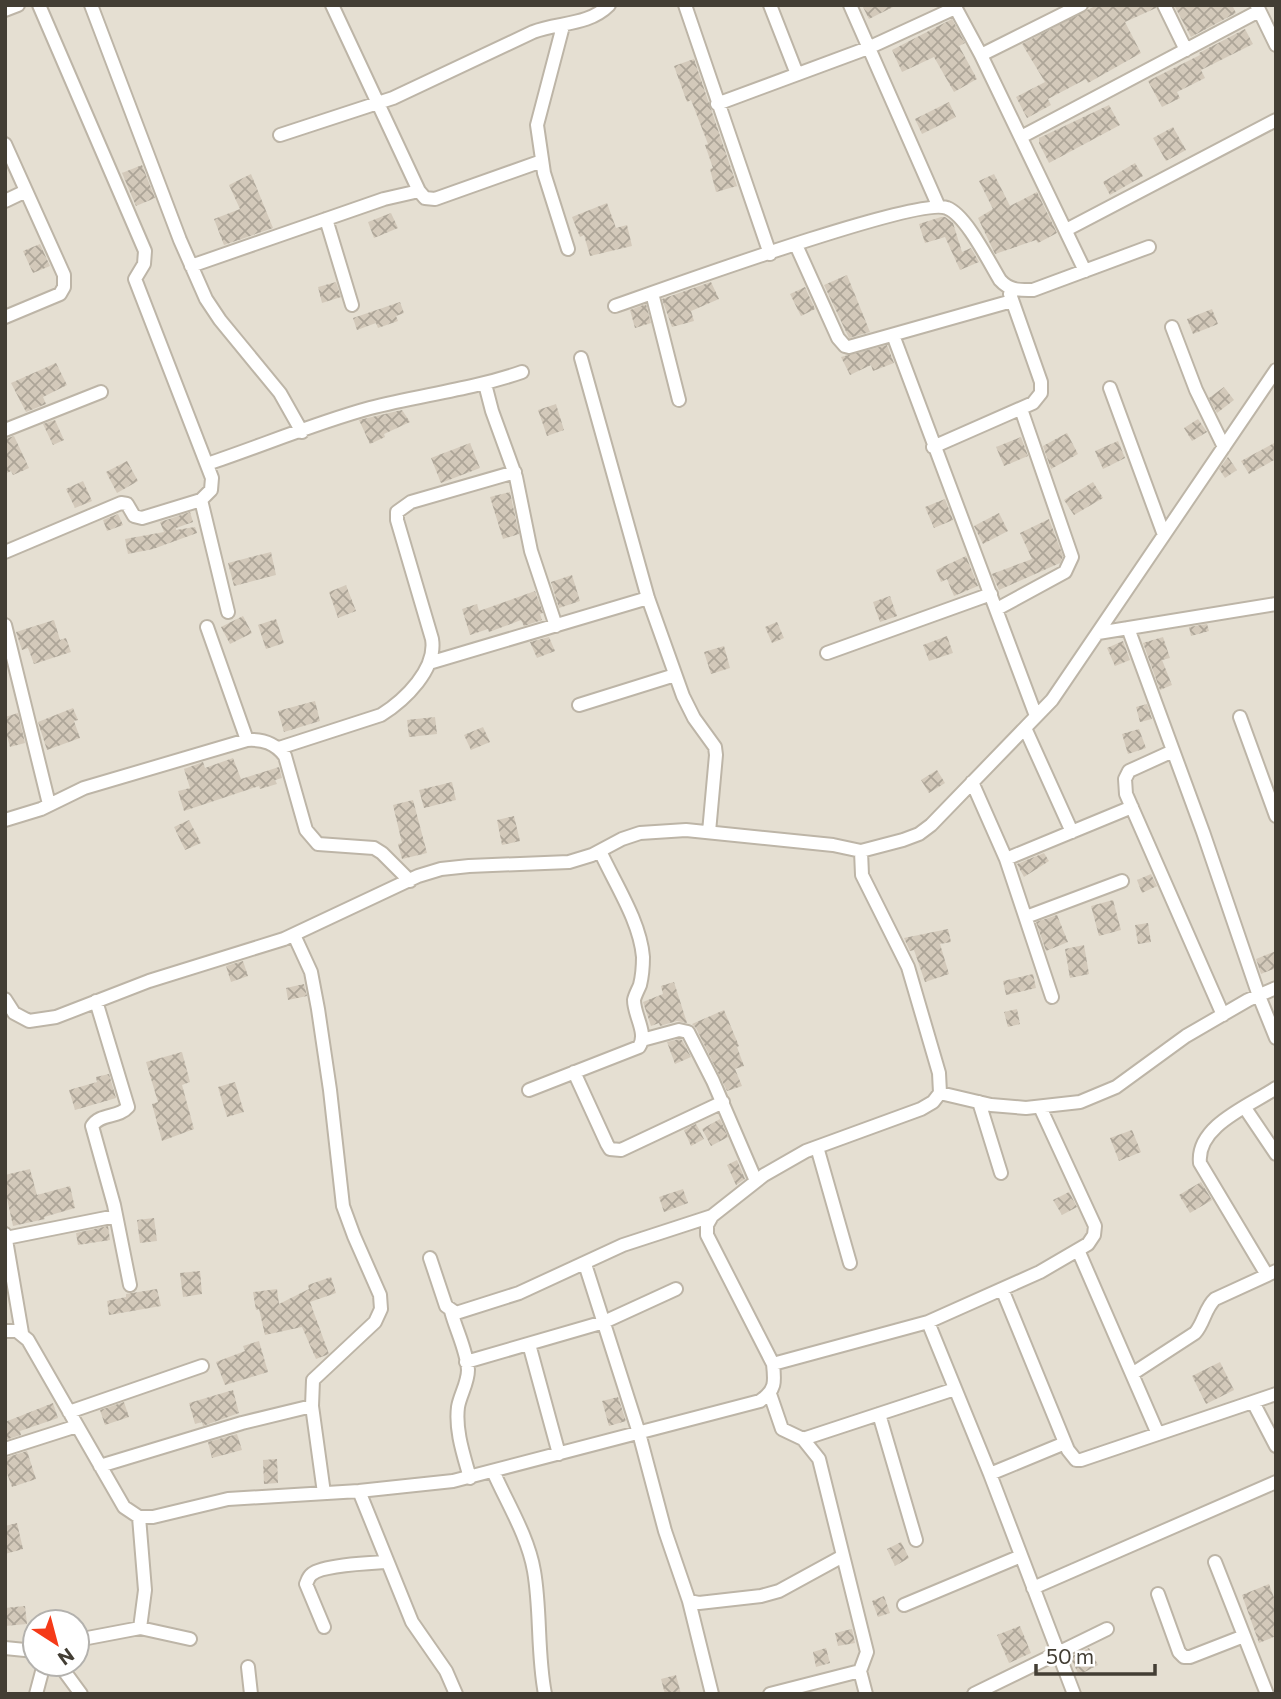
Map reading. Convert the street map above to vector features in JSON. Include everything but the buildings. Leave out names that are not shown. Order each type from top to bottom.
[{"type":"street","points":[[5,10],[18,5]]},
{"type":"street","points":[[5,552],[121,503],[127,504],[134,516],[142,518],[201,500],[211,490],[212,478],[135,279],[144,264],[145,251],[39,5]]},
{"type":"street","points":[[91,5],[206,299],[220,320],[281,393],[302,432]]},
{"type":"street","points":[[332,5],[419,191],[425,198],[435,199],[542,161]]},
{"type":"street","points":[[280,135],[393,98],[533,32],[549,26],[563,26],[588,19],[610,5]]},
{"type":"street","points":[[685,5],[770,254]]},
{"type":"street","points":[[770,5],[797,74]]},
{"type":"street","points":[[850,5],[938,205]]},
{"type":"street","points":[[981,55],[1056,10],[1081,5]]},
{"type":"street","points":[[1164,5],[1186,50]]},
{"type":"street","points":[[717,104],[868,48],[954,7],[981,55],[1085,271]]},
{"type":"street","points":[[1021,137],[1186,50],[1258,8],[1276,45]]},
{"type":"street","points":[[563,26],[537,125],[542,161],[568,249]]},
{"type":"street","points":[[1066,230],[1276,121]]},
{"type":"street","points":[[5,144],[64,275],[64,287],[60,294],[5,317]]},
{"type":"street","points":[[5,201],[26,191]]},
{"type":"street","points":[[191,266],[384,199],[419,191]]},
{"type":"street","points":[[615,306],[873,220],[938,205],[950,208],[961,219],[1007,287],[1041,382],[1041,393],[1033,404],[933,447]]},
{"type":"street","points":[[326,219],[352,305]]},
{"type":"street","points":[[796,245],[838,338],[845,346],[893,335],[1012,300]]},
{"type":"street","points":[[1007,287],[1033,290],[1149,247]]},
{"type":"street","points":[[652,293],[679,400]]},
{"type":"street","points":[[1172,327],[1196,390],[1224,447]]},
{"type":"street","points":[[893,335],[1036,716]]},
{"type":"street","points":[[582,358],[648,598],[675,675],[694,718],[715,747],[709,832]]},
{"type":"street","points":[[5,999],[14,1013],[29,1021],[56,1017],[149,981],[295,934],[441,869],[569,862],[640,833],[686,830],[833,845],[861,851],[919,834],[931,825],[1052,700],[1276,370]]},
{"type":"street","points":[[207,464],[366,410],[485,384],[522,372]]},
{"type":"street","points":[[485,384],[515,472],[531,551],[556,626]]},
{"type":"street","points":[[1111,388],[1164,534]]},
{"type":"street","points":[[5,430],[101,392]]},
{"type":"street","points":[[997,609],[1065,572],[1072,557],[1021,409]]},
{"type":"street","points":[[279,748],[381,715],[393,707],[419,679],[429,663],[433,649],[432,639],[397,520],[397,512],[411,502],[515,472]]},
{"type":"street","points":[[201,500],[228,612]]},
{"type":"street","points":[[827,653],[991,594]]},
{"type":"street","points":[[429,663],[648,598]]},
{"type":"street","points":[[1098,633],[1276,604]]},
{"type":"street","points":[[5,625],[50,804]]},
{"type":"street","points":[[207,627],[247,740]]},
{"type":"street","points":[[1128,628],[1276,1038]]},
{"type":"street","points":[[579,705],[675,675]]},
{"type":"street","points":[[1240,717],[1276,816]]},
{"type":"street","points":[[1025,728],[1072,832]]},
{"type":"street","points":[[5,820],[50,804],[83,788],[258,739],[279,748],[288,765],[306,830],[318,844],[374,848],[410,881]]},
{"type":"street","points":[[1173,751],[1129,771],[1125,779],[1126,794],[1223,1015]]},
{"type":"street","points":[[972,782],[1006,859],[1052,997]]},
{"type":"street","points":[[1006,859],[1132,807]]},
{"type":"street","points":[[529,1090],[639,1047],[642,1040],[634,999],[640,983],[643,960],[641,943],[600,851]]},
{"type":"street","points":[[430,1258],[446,1306],[456,1313],[519,1293],[623,1245],[712,1216],[779,1165],[817,1147],[933,1102],[940,1093],[939,1073],[914,983],[862,875],[861,851]]},
{"type":"street","points":[[1026,917],[1122,881]]},
{"type":"street","points":[[295,934],[311,972],[318,1009],[343,1206],[380,1295],[381,1309],[375,1322],[313,1380],[312,1406],[324,1493]]},
{"type":"street","points":[[940,1093],[979,1102],[1026,1108],[1080,1102],[1116,1087],[1186,1036],[1276,988]]},
{"type":"street","points":[[96,1001],[128,1107],[124,1112],[98,1119],[92,1126],[116,1216],[130,1285]]},
{"type":"street","points":[[642,1040],[679,1031],[688,1032],[723,1102],[756,1181]]},
{"type":"street","points":[[574,1072],[607,1144],[614,1150],[621,1150],[723,1102]]},
{"type":"street","points":[[1132,1374],[1195,1333],[1201,1326],[1209,1304],[1215,1299],[1271,1273],[1200,1163],[1199,1153],[1208,1134],[1276,1088]]},
{"type":"street","points":[[979,1102],[1001,1173]]},
{"type":"street","points":[[773,1364],[928,1322],[1040,1272],[1088,1244],[1094,1236],[1095,1226],[1040,1107]]},
{"type":"street","points":[[1245,1108],[1276,1154]]},
{"type":"street","points":[[817,1147],[850,1263]]},
{"type":"street","points":[[22,1333],[6,1236],[116,1216]]},
{"type":"street","points":[[5,1331],[18,1331],[29,1340],[124,1507],[139,1517],[153,1517],[228,1499],[359,1491],[470,1478],[760,1401],[770,1394],[775,1386],[773,1364],[707,1234],[707,1225],[712,1216]]},
{"type":"street","points":[[1078,1250],[1158,1434]]},
{"type":"street","points":[[585,1264],[639,1433],[665,1531],[689,1601],[712,1694]]},
{"type":"street","points":[[466,1362],[604,1322],[676,1289]]},
{"type":"street","points":[[1002,1289],[1073,1457],[1081,1460],[1276,1394]]},
{"type":"street","points":[[451,1311],[468,1374],[458,1407],[458,1419],[460,1445],[470,1478]]},
{"type":"street","points":[[928,1322],[990,1474],[1074,1694]]},
{"type":"street","points":[[529,1344],[559,1454]]},
{"type":"street","points":[[69,1412],[202,1366]]},
{"type":"street","points":[[803,1439],[955,1389]]},
{"type":"street","points":[[770,1394],[782,1429],[803,1439],[819,1460],[867,1652],[860,1671],[866,1694]]},
{"type":"street","points":[[1253,1402],[1276,1446]]},
{"type":"street","points":[[100,1466],[242,1423],[312,1406]]},
{"type":"street","points":[[879,1414],[916,1539]]},
{"type":"street","points":[[5,1449],[77,1426]]},
{"type":"street","points":[[990,1474],[1065,1443]]},
{"type":"street","points":[[493,1471],[525,1541],[533,1568],[545,1694]]},
{"type":"street","points":[[1033,1588],[1276,1482]]},
{"type":"street","points":[[359,1491],[412,1622],[446,1671],[456,1694]]},
{"type":"street","points":[[139,1517],[145,1590],[140,1628]]},
{"type":"street","points":[[689,1601],[699,1603],[761,1596],[779,1591],[843,1556]]},
{"type":"street","points":[[904,1605],[1021,1556]]},
{"type":"street","points":[[324,1627],[306,1584],[313,1572],[340,1566],[386,1562]]},
{"type":"street","points":[[1215,1562],[1267,1694]]},
{"type":"street","points":[[1158,1594],[1180,1653],[1184,1657],[1244,1636]]},
{"type":"street","points":[[91,1637],[140,1628],[190,1639]]},
{"type":"street","points":[[974,1694],[1107,1629]]},
{"type":"street","points":[[248,1667],[251,1694]]},
{"type":"street","points":[[770,1694],[860,1671]]},
{"type":"street","points":[[69,1678],[81,1694]]},
{"type":"shaded area","points":[[5,5],[1276,5],[1276,1694],[5,1694]]}]
